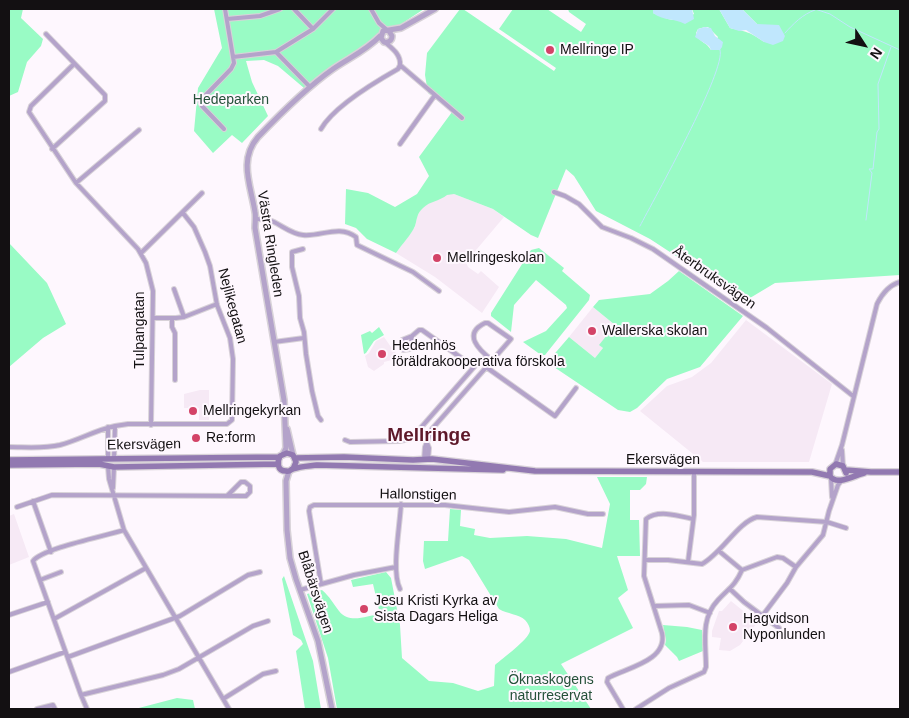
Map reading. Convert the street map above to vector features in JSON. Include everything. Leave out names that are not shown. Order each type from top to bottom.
[{"type":"main road","points":[[287,453],[294,456],[296,462],[291,470],[285,471],[280,461],[287,453]]},
{"type":"main road","name":"Ekersvägen","points":[[294,456],[426,460],[515,469]]},
{"type":"main road","points":[[111,459],[111,466]]},
{"type":"main road","name":"Ekersvägen","points":[[9,460],[280,461]]},
{"type":"main road","points":[[425,467],[426,460]]},
{"type":"main road","name":"Ekersvägen","points":[[9,465],[99,464],[111,466],[280,461]]},
{"type":"main road","name":"Ekersvägen","points":[[291,470],[317,464],[494,470],[812,472],[830,477]]},
{"type":"main road","name":"Ekersvägen","points":[[812,472],[833,466]]},
{"type":"main road","points":[[871,472],[837,481],[830,477],[830,471],[833,466],[871,472],[900,472]]},
{"type":"main road","points":[[843,480],[846,475],[844,468]]},
{"type":"street","points":[[224,129],[202,106],[200,101],[231,69],[234,63],[225,9]]},
{"type":"street","points":[[227,19],[260,16],[280,9]]},
{"type":"street","points":[[294,9],[314,29]]},
{"type":"street","points":[[233,57],[276,52],[314,29],[333,9]]},
{"type":"street","points":[[371,9],[379,23],[392,34],[389,41]]},
{"type":"street","points":[[372,45],[389,41],[402,28],[436,9]]},
{"type":"street","points":[[321,129],[330,117],[364,90],[398,69],[400,60],[389,41],[381,35],[379,23]]},
{"type":"street","points":[[372,45],[381,35],[388,31],[402,28]]},
{"type":"street","points":[[46,34],[106,98],[52,149]]},
{"type":"street","name":"Västra Ringleden","points":[[280,461],[286,448],[284,409],[247,170],[249,152],[258,137],[310,87],[332,70],[372,45]]},
{"type":"street","points":[[276,52],[310,87]]},
{"type":"street","name":"Tulpangatan","points":[[74,64],[29,112],[76,183],[141,253],[151,280],[153,318],[151,425]]},
{"type":"street","points":[[400,65],[462,118]]},
{"type":"street","points":[[400,144],[435,95]]},
{"type":"street","points":[[76,183],[139,130]]},
{"type":"street","name":"Återbruksvägen","points":[[554,192],[580,204],[602,227],[653,249],[767,328],[853,396]]},
{"type":"street","points":[[141,253],[202,193]]},
{"type":"street","name":"Nejlikegatan","points":[[9,447],[55,446],[122,424],[227,424],[232,420],[232,348],[217,304],[210,266],[205,252],[194,226],[183,213]]},
{"type":"street","points":[[255,219],[271,221],[303,235],[340,231],[348,232],[356,236],[357,245],[412,272],[439,291]]},
{"type":"street","points":[[303,249],[293,251],[294,277],[299,296],[300,318],[312,391],[318,416],[321,420]]},
{"type":"street","points":[[833,466],[842,446],[877,304],[883,293],[900,282]]},
{"type":"street","points":[[174,288],[184,317]]},
{"type":"street","points":[[153,318],[184,317],[217,304]]},
{"type":"street","points":[[172,318],[172,327],[175,333],[175,380]]},
{"type":"street","points":[[426,460],[425,447],[432,429],[511,339],[488,323],[485,323],[476,330],[474,335],[477,347],[492,360]]},
{"type":"street","points":[[412,336],[415,332],[422,330],[474,367]]},
{"type":"street","points":[[274,342],[304,338]]},
{"type":"street","points":[[345,440],[350,442],[412,439],[486,355]]},
{"type":"street","points":[[486,367],[555,416],[576,388]]},
{"type":"street","points":[[111,427],[111,459]]},
{"type":"street","name":"Västra Ringleden","points":[[286,433],[294,456]]},
{"type":"street","points":[[842,446],[844,468]]},
{"type":"street","name":"Blåbärsvägen","points":[[280,461],[286,481],[288,546],[300,590],[318,641],[332,709]]},
{"type":"street","points":[[111,466],[113,490],[124,530],[229,709]]},
{"type":"street","name":"Blåbärsvägen","points":[[286,481],[291,470]]},
{"type":"street","points":[[688,562],[693,519],[694,472]]},
{"type":"street","points":[[830,477],[833,491],[831,506]]},
{"type":"street","points":[[762,615],[796,567],[823,535],[838,485],[843,480]]},
{"type":"street","points":[[17,507],[52,495],[115,496],[227,496],[246,496],[250,492],[250,486],[241,482],[227,496]]},
{"type":"street","points":[[33,501],[51,552]]},
{"type":"street","points":[[400,589],[396,567],[402,504]]},
{"type":"street","name":"Hallonstigen","points":[[321,584],[309,511],[310,507],[314,505],[445,505],[509,512],[555,507],[588,514],[604,514]]},
{"type":"street","points":[[623,709],[607,679],[647,661],[661,647],[663,635],[644,576],[647,517],[668,514],[693,519]]},
{"type":"street","points":[[644,560],[668,560],[702,564],[719,551],[746,522],[754,517],[827,522],[846,528]]},
{"type":"street","points":[[86,709],[33,561],[38,556],[124,530]]},
{"type":"street","points":[[719,551],[742,570]]},
{"type":"street","points":[[636,709],[657,698],[669,688],[704,672],[706,667],[704,631],[710,613],[716,602],[736,584],[742,570],[778,557],[783,558],[796,567]]},
{"type":"street","points":[[300,590],[354,575],[396,567]]},
{"type":"street","points":[[54,620],[146,568]]},
{"type":"street","points":[[40,580],[61,572]]},
{"type":"street","points":[[68,657],[167,622],[248,575],[260,572]]},
{"type":"street","points":[[730,589],[778,628]]},
{"type":"street","points":[[9,616],[48,602]]},
{"type":"street","points":[[654,606],[689,605],[710,613]]},
{"type":"street","points":[[81,695],[180,669],[253,626],[268,621]]},
{"type":"street","points":[[9,672],[65,652]]},
{"type":"street","points":[[223,699],[264,674],[276,671]]},
{"type":"street","points":[[41,709],[53,705],[54,709]]},
{"type":"shaded area","name":"Mellringeskolan","points":[[447,194],[454,194],[493,209],[504,217],[466,262],[468,267],[478,274],[481,271],[499,287],[482,313],[435,277],[396,253],[415,227],[421,209],[428,203]]},
{"type":"shaded area","name":"Wallerska skolan","points":[[593,307],[615,325],[600,345],[603,348],[595,358],[569,337]]},
{"type":"shaded area","points":[[746,320],[832,384],[809,462],[703,462],[640,411],[667,386],[692,377],[711,363]]},
{"type":"shaded area","name":"Hedenhös föräldrakooperativa förskola","points":[[384,337],[391,347],[396,347],[395,355],[392,360],[384,362],[374,371],[368,367],[365,356],[376,341]]},
{"type":"shaded area","points":[[209,390],[209,420],[199,420],[199,408],[184,408],[184,394]]},
{"type":"shaded area","points":[[14,514],[29,557],[9,565],[9,516]]},
{"type":"shaded area","name":"Hagvidson Nyponlunden","points":[[731,601],[747,614],[756,618],[757,623],[740,645],[730,651],[719,650],[721,638],[712,637],[712,631],[719,611],[722,611]]},
{"type":"green space","points":[[9,9],[23,9],[21,18],[43,39],[41,46],[27,62],[18,92],[9,96]]},
{"type":"green space","name":"Hedeparken","points":[[214,9],[424,9],[304,88],[278,66],[264,60],[246,61],[252,82],[268,116],[242,143],[232,135],[213,153],[194,131],[198,88],[222,48]]},
{"type":"green space","points":[[460,9],[463,9],[554,71],[556,68],[499,29],[513,9],[547,9],[581,32],[586,24],[569,12],[568,9],[653,9],[653,13],[664,18],[678,20],[694,14],[692,9],[719,9],[730,28],[744,31],[764,42],[757,24],[742,9],[900,9],[900,275],[775,283],[745,301],[650,239],[596,211],[574,176],[566,169],[538,238],[493,209],[454,194],[447,195],[421,210],[415,226],[396,253],[367,239],[356,228],[345,224],[346,189],[368,193],[395,207],[417,194],[429,176],[419,157],[452,112],[428,93],[425,75],[427,53]],"holes":[[[708,27],[718,37],[711,50],[699,39],[696,33],[698,29]]]},
{"type":"green space","points":[[9,243],[47,283],[66,324],[43,338],[9,367]]},
{"type":"green space","points":[[539,248],[564,268],[562,271],[590,295],[589,300],[545,355],[541,355],[523,342],[546,331],[567,308],[566,305],[536,280],[514,305],[511,332],[491,316],[491,313],[531,250]]},
{"type":"green space","points":[[679,271],[743,316],[700,367],[667,379],[637,408],[630,412],[618,410],[548,363],[569,337],[595,358],[603,348],[599,345],[615,325],[593,307],[599,300],[650,294]]},
{"type":"green space","points":[[379,327],[384,335],[374,341],[364,354],[361,335],[370,331],[372,333]]},
{"type":"green space","name":"Öknaskogens naturreservat","points":[[597,477],[647,477],[646,484],[640,490],[630,490],[630,520],[639,520],[640,556],[617,556],[628,590],[618,598],[633,628],[561,664],[591,709],[337,709],[328,658],[307,594],[322,590],[339,611],[348,617],[358,618],[380,614],[373,584],[353,587],[351,580],[386,572],[391,578],[400,625],[402,658],[429,681],[453,683],[478,691],[494,686],[495,665],[525,639],[530,631],[529,625],[522,618],[499,609],[469,560],[462,556],[425,569],[423,561],[424,541],[448,541],[450,509],[461,510],[460,526],[475,529],[474,535],[490,538],[527,536],[566,539],[602,548],[610,504]]},
{"type":"green space","points":[[284,576],[313,661],[321,709],[305,709],[296,651],[303,644],[301,640],[293,635],[282,579]]},
{"type":"green space","points":[[663,625],[702,630],[703,651],[679,661],[665,645]]},
{"type":"green space","points":[[177,698],[193,700],[195,709],[135,709]]},
{"type":"water","points":[[653,9],[692,9],[694,19],[685,24],[657,16],[653,13]]},
{"type":"water","points":[[719,9],[742,9],[757,24],[779,25],[785,36],[783,41],[773,45],[764,42],[746,30],[739,31],[730,28]]},
{"type":"water","points":[[711,28],[715,36],[723,42],[720,50],[711,50],[709,46],[695,37],[698,29]]},
{"type":"waterway","points":[[815,9],[830,14],[850,27],[900,50]]},
{"type":"waterway","points":[[785,33],[802,17],[815,10]]},
{"type":"waterway","points":[[866,220],[872,173],[869,169],[873,169],[877,132],[879,129],[878,84],[891,47]]},
{"type":"waterway","points":[[640,226],[701,107],[719,62],[720,50]]},
{"type":"place","name":"Mellringe IP","points":[[550,50]]},
{"type":"place","name":"Mellringeskolan","points":[[437,258]]},
{"type":"place","name":"Wallerska skolan","points":[[592,331]]},
{"type":"place","name":"Hedenhös föräldrakooperativa förskola","points":[[382,354]]},
{"type":"place","name":"Mellringekyrkan","points":[[193,411]]},
{"type":"place","name":"Re:form","points":[[196,438]]},
{"type":"place","name":"Jesu Kristi Kyrka av Sista Dagars Heliga","points":[[364,609]]},
{"type":"place","name":"Hagvidson Nyponlunden","points":[[733,627]]},
{"type":"district","name":"Mellringe","points":[[429,436]]}]
